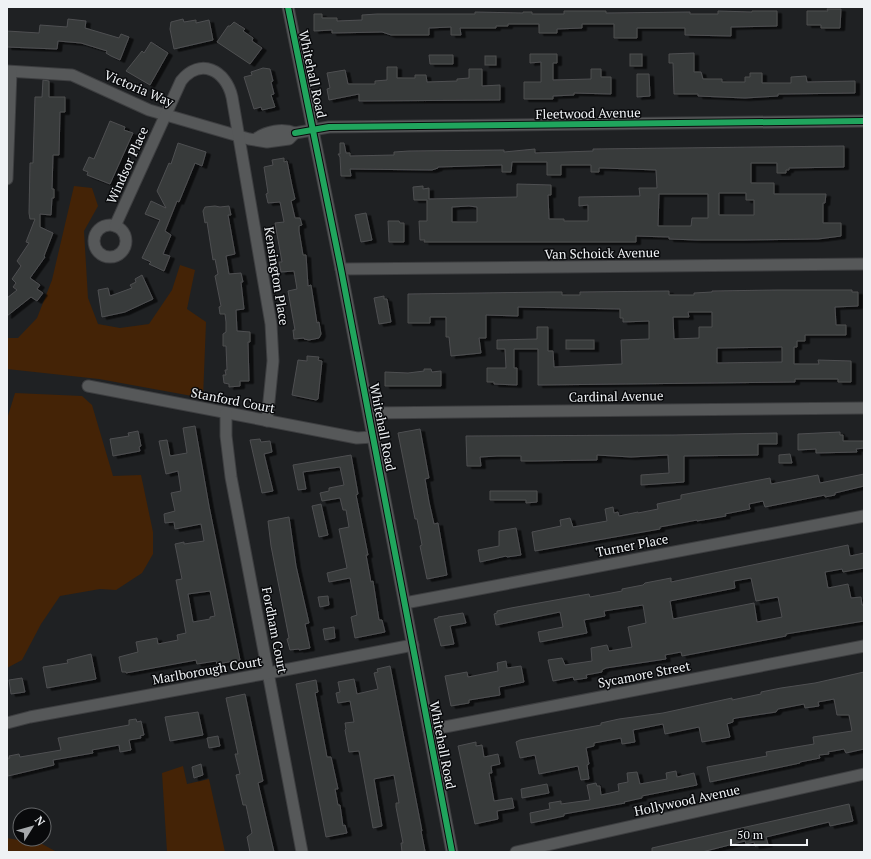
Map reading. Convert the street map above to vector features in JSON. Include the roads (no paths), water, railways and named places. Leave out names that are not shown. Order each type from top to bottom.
[{"type":"street","name":"Whitehall Road","points":[[288,7],[369,413],[452,852]]},
{"type":"street","name":"Windsor Place","points":[[115,226],[183,78],[198,69],[210,70],[222,76],[230,88],[239,137]]},
{"type":"street","name":"Victoria Way","points":[[7,178],[9,72],[72,75],[138,105],[165,115],[239,137],[267,142],[289,139],[295,133],[313,129]]},
{"type":"street","name":"Fleetwood Avenue","points":[[313,129],[335,127],[864,121]]},
{"type":"street","name":"Kensington Place","points":[[239,137],[272,330],[273,362],[267,421]]},
{"type":"street","name":"Van Schoick Avenue","points":[[341,269],[864,264]]},
{"type":"street","name":"Stanford Court","points":[[88,386],[357,438],[373,437]]},
{"type":"street","name":"Cardinal Avenue","points":[[369,413],[864,408]]},
{"type":"street","name":"Fordham Court","points":[[226,413],[226,442],[231,477],[302,852]]},
{"type":"street","name":"Turner Place","points":[[405,603],[864,516]]},
{"type":"street","name":"Marlborough Court","points":[[7,723],[30,717],[413,645]]},
{"type":"street","name":"Sycamore Street","points":[[429,730],[864,646]]},
{"type":"street","name":"Hollywood Avenue","points":[[516,852],[864,774]]}]
